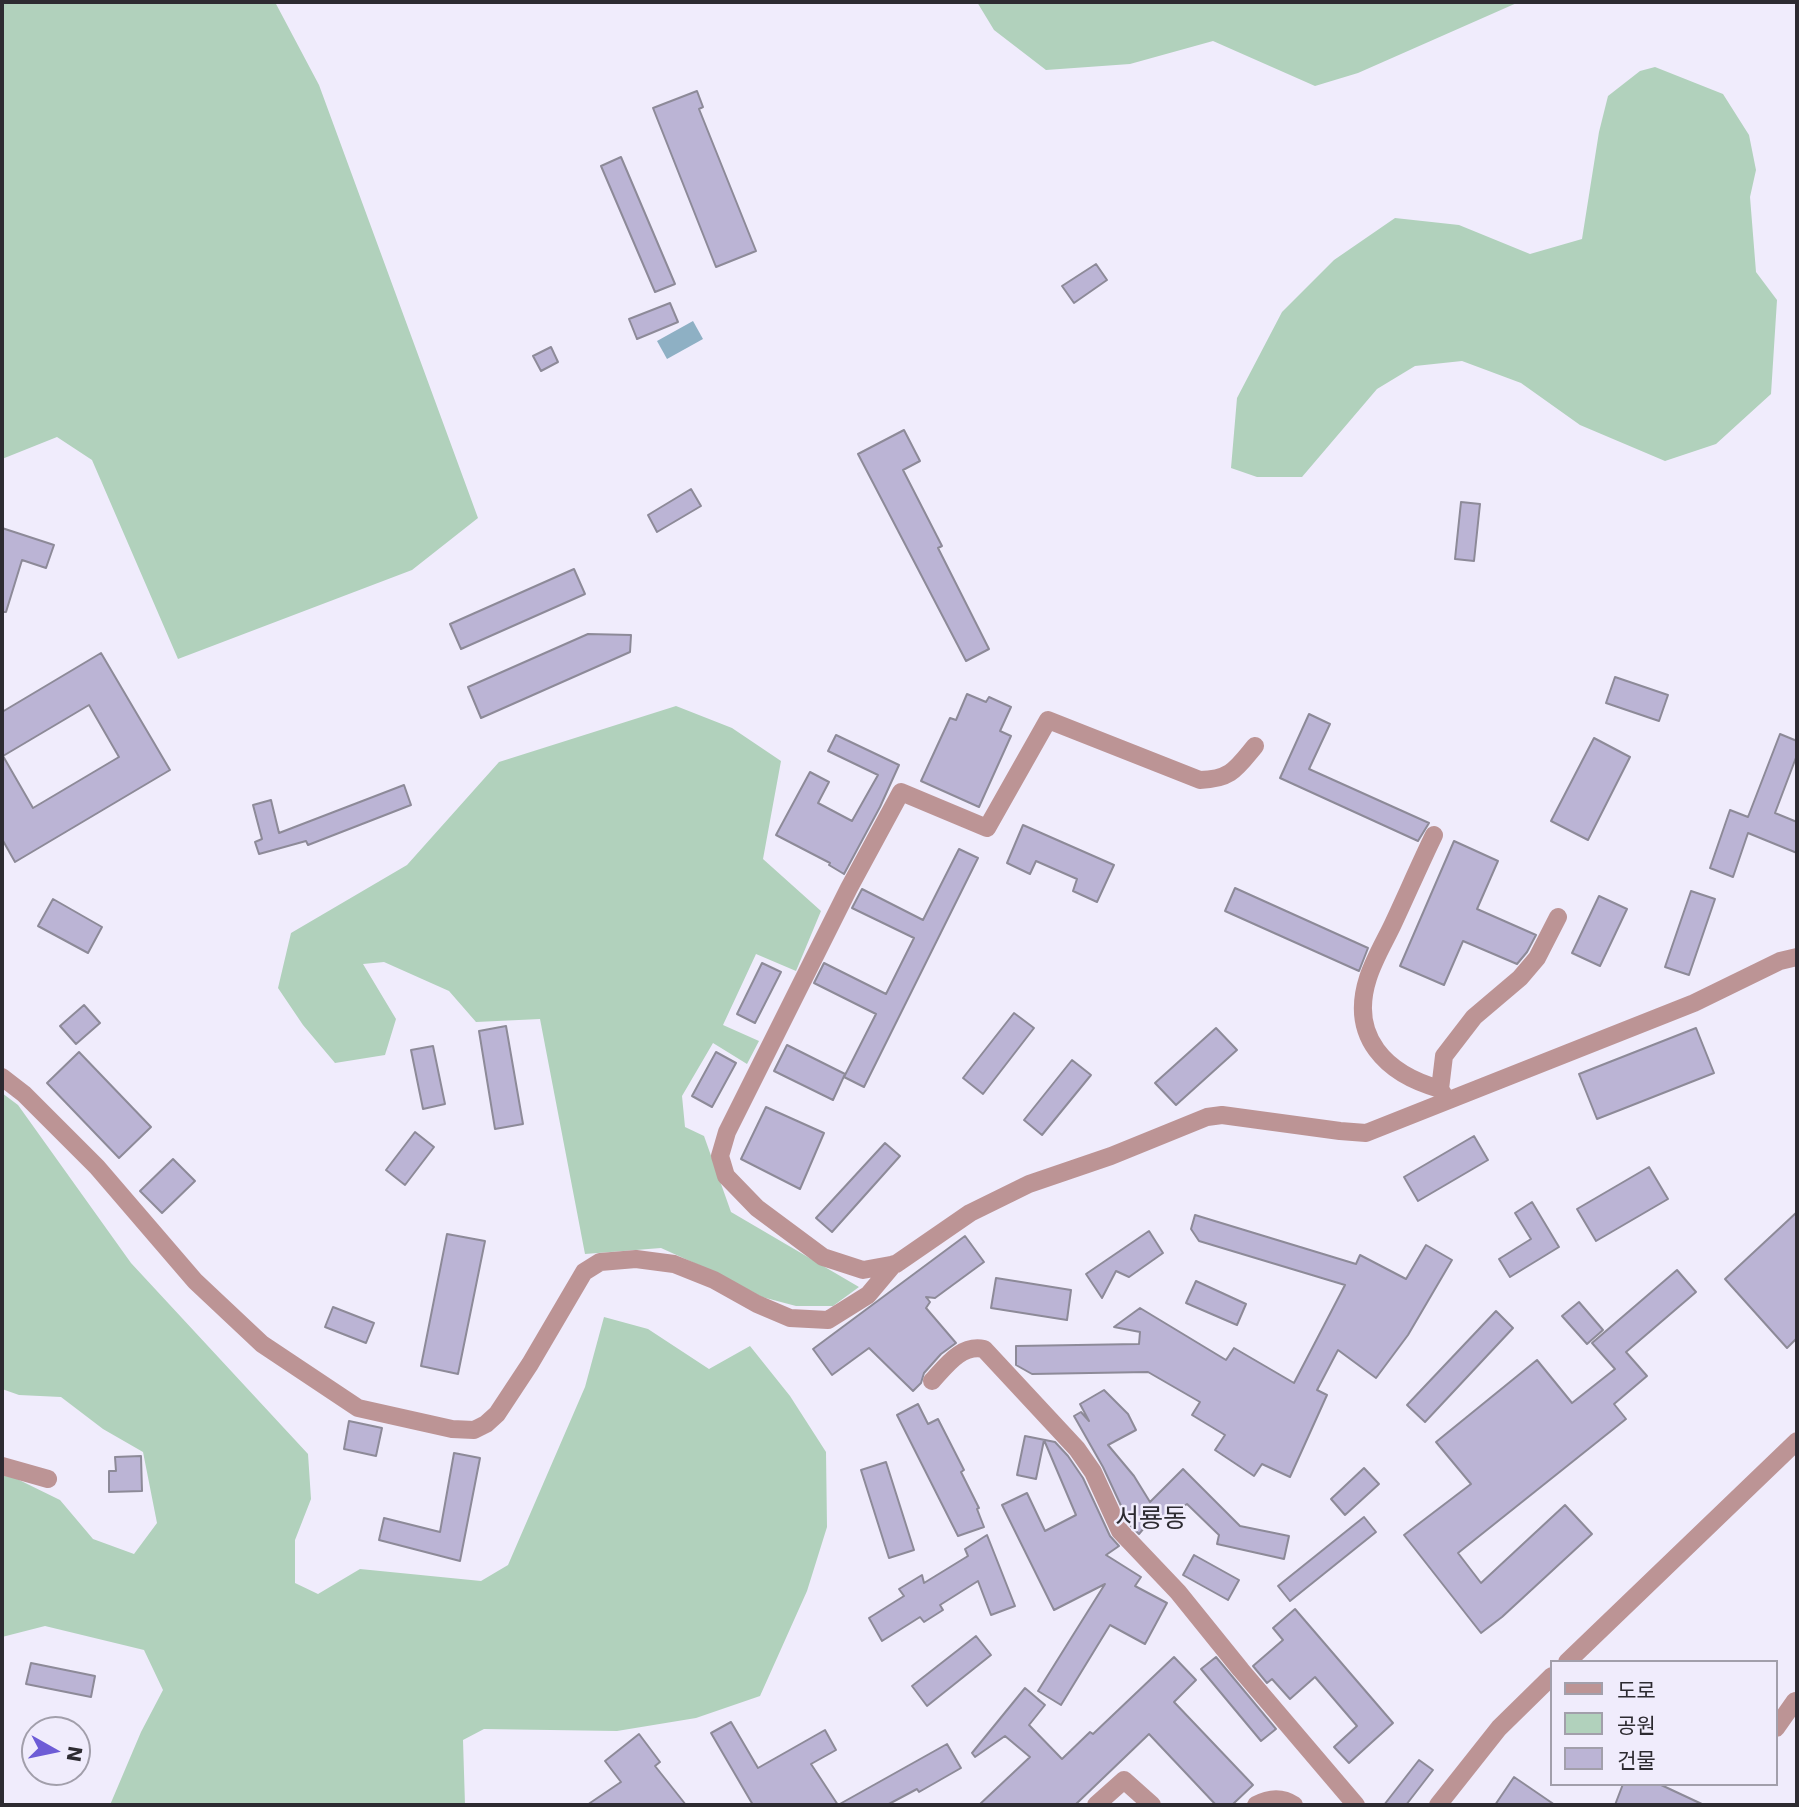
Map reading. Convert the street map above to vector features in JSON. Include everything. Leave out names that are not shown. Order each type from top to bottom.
[{"type":"street","points":[[894,1264],[863,1270],[823,1257],[757,1208],[726,1176],[720,1156],[727,1132],[849,888],[901,792],[987,828],[1048,720],[1200,780],[1218,779],[1233,771],[1255,747]]},
{"type":"street","points":[[1434,835],[1368,978],[1362,1012],[1370,1041],[1386,1063],[1444,1094]]},
{"type":"street","points":[[1444,1094],[1444,1056],[1474,1017],[1520,978],[1537,958],[1558,917]]},
{"type":"street","points":[[2,1077],[24,1094],[97,1167],[195,1280],[262,1344],[358,1408],[452,1429],[474,1430],[497,1415],[584,1272],[600,1262],[636,1259],[674,1264],[714,1280],[757,1304],[790,1318],[828,1320],[867,1296],[894,1264],[970,1213],[1029,1184],[1111,1156],[1207,1117],[1223,1115],[1367,1133],[1444,1094],[1694,1003],[1780,961],[1797,957]]},
{"type":"street","points":[[932,1381],[956,1356],[975,1347],[984,1349],[1077,1449],[1093,1472],[1120,1531],[1178,1591],[1356,1805]]},
{"type":"street","points":[[1569,1660],[1797,1441]]},
{"type":"street","points":[[2,1466],[48,1479]]},
{"type":"street","points":[[1438,1805],[1499,1728],[1544,1695]]},
{"type":"street","points":[[1778,1725],[1795,1701]]},
{"type":"street","points":[[1096,1805],[1124,1780],[1152,1805]]},
{"type":"street","points":[[1255,1805],[1265,1800],[1285,1799],[1294,1805]]},
{"type":"green space","points":[[2,2],[275,2],[319,85],[478,518],[412,570],[178,659],[92,460],[57,437],[2,459]]},
{"type":"green space","points":[[977,2],[1519,2],[1358,73],[1315,86],[1213,41],[1130,64],[1046,70],[994,30]]},
{"type":"green space","points":[[1655,67],[1723,94],[1749,135],[1756,170],[1750,197],[1756,272],[1777,300],[1771,394],[1716,444],[1665,461],[1580,425],[1521,383],[1462,361],[1415,366],[1377,389],[1302,477],[1257,477],[1231,468],[1237,398],[1282,312],[1334,260],[1395,218],[1459,225],[1530,254],[1582,239],[1599,132],[1608,96],[1640,71]]},
{"type":"green space","points":[[676,706],[732,728],[781,761],[763,859],[821,911],[796,971],[756,954],[723,1025],[759,1041],[747,1064],[713,1043],[682,1096],[685,1127],[704,1136],[731,1212],[859,1287],[833,1306],[796,1306],[762,1297],[661,1248],[585,1254],[540,1019],[476,1022],[449,991],[384,962],[363,964],[396,1019],[385,1055],[335,1063],[303,1025],[278,988],[291,933],[407,865],[499,762]]},
{"type":"green space","points":[[2,1093],[18,1105],[131,1263],[308,1454],[311,1499],[295,1540],[295,1583],[318,1594],[360,1569],[481,1581],[508,1565],[585,1387],[604,1317],[648,1329],[709,1369],[750,1346],[790,1396],[826,1452],[827,1527],[807,1591],[760,1696],[696,1718],[617,1731],[484,1729],[463,1740],[465,1805],[110,1805],[141,1732],[163,1690],[144,1650],[45,1626],[2,1637],[2,1474],[60,1500],[93,1539],[134,1554],[157,1523],[143,1452],[103,1429],[61,1397],[19,1395],[2,1389]]},
{"type":"water","points":[[693,321],[703,339],[667,359],[657,341]]},
{"type":"building","points":[[697,91],[703,107],[699,109],[756,251],[716,267],[653,108]]},
{"type":"building","points":[[621,157],[675,284],[655,292],[601,166]]},
{"type":"building","points":[[1096,264],[1107,280],[1074,303],[1062,286]]},
{"type":"building","points":[[670,303],[678,322],[637,339],[629,319]]},
{"type":"building","points":[[551,347],[558,362],[541,371],[533,356]]},
{"type":"building","points":[[904,430],[920,461],[903,470],[942,546],[938,548],[989,649],[966,661],[858,454]]},
{"type":"building","points":[[691,489],[701,506],[657,532],[648,515]]},
{"type":"building","points":[[1461,502],[1480,504],[1474,561],[1455,559]]},
{"type":"building","points":[[2,528],[54,545],[46,568],[22,560],[6,612],[2,612]]},
{"type":"building","points":[[574,569],[585,594],[461,649],[450,624]]},
{"type":"building","points":[[588,634],[631,635],[630,652],[481,718],[468,687]]},
{"type":"building","points":[[101,653],[170,770],[15,862],[2,839],[2,712]],"holes":[[[89,705],[119,757],[33,808],[3,756]]]},
{"type":"building","points":[[1615,677],[1668,695],[1659,721],[1606,703]]},
{"type":"building","points":[[967,694],[986,702],[989,697],[1011,707],[1000,731],[1011,736],[979,807],[921,781],[950,718],[956,720]]},
{"type":"building","points":[[1309,714],[1330,724],[1309,769],[1429,823],[1418,841],[1280,778]]},
{"type":"building","points":[[1780,734],[1797,741],[1797,755],[1775,813],[1797,822],[1797,853],[1748,833],[1733,877],[1710,868],[1730,810],[1748,817]]},
{"type":"building","points":[[836,735],[899,765],[844,874],[829,865],[830,863],[776,835],[810,772],[829,782],[818,803],[852,821],[878,775],[828,751]]},
{"type":"building","points":[[1594,738],[1630,757],[1588,840],[1551,821]]},
{"type":"building","points":[[404,785],[411,805],[308,845],[306,841],[259,854],[255,842],[262,839],[253,805],[271,800],[279,833]]},
{"type":"building","points":[[1023,825],[1114,865],[1097,902],[1073,891],[1077,879],[1036,861],[1030,874],[1007,863]]},
{"type":"building","points":[[1454,841],[1498,861],[1477,909],[1536,935],[1517,964],[1463,941],[1444,985],[1400,966]]},
{"type":"building","points":[[959,849],[978,858],[864,1087],[844,1077],[876,1014],[814,983],[824,963],[886,994],[914,938],[852,908],[862,889],[923,920]]},
{"type":"building","points":[[1235,888],[1368,948],[1359,971],[1225,911]]},
{"type":"building","points":[[1691,891],[1715,899],[1689,975],[1665,967]]},
{"type":"building","points":[[1599,896],[1627,909],[1600,966],[1572,953]]},
{"type":"building","points":[[53,899],[102,927],[88,953],[38,926]]},
{"type":"building","points":[[762,963],[781,972],[755,1023],[737,1014]]},
{"type":"building","points":[[84,1005],[100,1023],[76,1044],[60,1026]]},
{"type":"building","points":[[1014,1013],[1034,1028],[983,1094],[963,1078]]},
{"type":"building","points":[[506,1026],[523,1124],[495,1129],[479,1031]]},
{"type":"building","points":[[1216,1028],[1237,1050],[1176,1105],[1155,1083]]},
{"type":"building","points":[[1696,1028],[1714,1073],[1597,1119],[1579,1074]]},
{"type":"building","points":[[787,1045],[845,1074],[833,1100],[774,1071]]},
{"type":"building","points":[[433,1046],[445,1104],[423,1109],[411,1050]]},
{"type":"building","points":[[79,1052],[151,1127],[119,1158],[47,1083]]},
{"type":"building","points":[[716,1052],[736,1063],[712,1107],[692,1096]]},
{"type":"building","points":[[1072,1060],[1091,1075],[1042,1135],[1024,1120]]},
{"type":"building","points":[[766,1107],[824,1133],[800,1189],[741,1159]]},
{"type":"building","points":[[415,1132],[434,1147],[405,1185],[386,1170]]},
{"type":"building","points":[[1474,1136],[1488,1160],[1418,1201],[1404,1177]]},
{"type":"building","points":[[885,1143],[900,1156],[832,1232],[816,1218]]},
{"type":"building","points":[[173,1159],[195,1181],[162,1213],[140,1191]]},
{"type":"building","points":[[1649,1167],[1668,1199],[1596,1241],[1577,1209]]},
{"type":"building","points":[[1532,1202],[1559,1247],[1510,1277],[1499,1259],[1531,1239],[1515,1213]]},
{"type":"building","points":[[1797,1212],[1797,1338],[1787,1348],[1725,1279]]},
{"type":"building","points":[[1195,1215],[1356,1264],[1360,1255],[1406,1279],[1426,1245],[1452,1260],[1408,1335],[1376,1378],[1338,1350],[1317,1390],[1327,1395],[1290,1477],[1262,1464],[1254,1476],[1215,1450],[1225,1435],[1192,1415],[1200,1402],[1148,1372],[1032,1374],[1016,1365],[1016,1346],[1139,1344],[1140,1332],[1114,1327],[1140,1308],[1226,1360],[1234,1348],[1294,1383],[1345,1285],[1199,1241],[1191,1229]]},
{"type":"building","points":[[1149,1231],[1163,1253],[1129,1277],[1116,1271],[1102,1298],[1086,1274]]},
{"type":"building","points":[[447,1234],[485,1241],[458,1374],[421,1366]]},
{"type":"building","points":[[965,1236],[984,1262],[935,1298],[926,1297],[930,1302],[926,1308],[956,1343],[941,1354],[924,1373],[921,1383],[913,1391],[869,1348],[832,1375],[813,1349]]},
{"type":"building","points":[[1677,1270],[1696,1292],[1626,1352],[1647,1376],[1614,1404],[1626,1419],[1458,1553],[1481,1583],[1565,1505],[1592,1534],[1481,1633],[1404,1535],[1471,1484],[1436,1442],[1537,1360],[1572,1403],[1615,1369],[1592,1343]]},
{"type":"building","points":[[996,1278],[1071,1290],[1067,1320],[991,1308]]},
{"type":"building","points":[[1196,1281],[1246,1304],[1237,1325],[1186,1303]]},
{"type":"building","points":[[1579,1302],[1603,1330],[1587,1344],[1562,1316]]},
{"type":"building","points":[[333,1307],[374,1323],[366,1343],[325,1327]]},
{"type":"building","points":[[1496,1311],[1513,1328],[1425,1422],[1407,1405]]},
{"type":"building","points":[[1104,1390],[1128,1414],[1136,1430],[1108,1445],[1134,1476],[1150,1502],[1183,1469],[1240,1526],[1289,1536],[1284,1559],[1217,1544],[1219,1535],[1187,1504],[1144,1528],[1139,1534],[1130,1525],[1103,1467],[1074,1416],[1081,1412],[1089,1421],[1080,1404]]},
{"type":"building","points":[[918,1404],[928,1424],[938,1419],[964,1470],[961,1472],[979,1508],[977,1509],[984,1527],[958,1536],[897,1415]]},
{"type":"building","points":[[349,1421],[382,1428],[376,1456],[344,1449]]},
{"type":"building","points":[[1025,1436],[1055,1442],[1068,1456],[1083,1478],[1110,1536],[1119,1546],[1106,1555],[1141,1577],[1135,1586],[1167,1603],[1145,1644],[1110,1625],[1061,1705],[1038,1691],[1105,1584],[1054,1610],[1002,1505],[1027,1493],[1045,1531],[1076,1515],[1044,1440],[1036,1479],[1017,1475]]},
{"type":"building","points":[[454,1453],[480,1458],[460,1561],[379,1540],[384,1518],[440,1532]]},
{"type":"building","points":[[141,1456],[142,1491],[109,1492],[109,1471],[116,1471],[115,1457]]},
{"type":"building","points":[[886,1462],[914,1550],[889,1558],[861,1470]]},
{"type":"building","points":[[1364,1468],[1379,1484],[1345,1515],[1331,1499]]},
{"type":"building","points":[[1364,1517],[1376,1532],[1290,1601],[1278,1586]]},
{"type":"building","points":[[987,1535],[1015,1606],[991,1615],[978,1581],[940,1605],[943,1610],[924,1622],[920,1617],[882,1641],[869,1618],[904,1596],[899,1589],[922,1575],[924,1583],[968,1556],[965,1549]]},
{"type":"building","points":[[1194,1555],[1239,1580],[1228,1600],[1183,1575]]},
{"type":"building","points":[[1295,1609],[1393,1723],[1349,1763],[1334,1747],[1357,1726],[1315,1677],[1290,1699],[1272,1679],[1267,1683],[1253,1666],[1283,1640],[1273,1628]]},
{"type":"building","points":[[976,1636],[991,1655],[927,1706],[912,1686]]},
{"type":"building","points":[[1174,1657],[1196,1680],[1174,1702],[1253,1785],[1232,1805],[1216,1805],[1149,1734],[1075,1805],[979,1805],[1030,1757],[1005,1736],[975,1757],[972,1753],[1025,1688],[1045,1705],[1029,1725],[1062,1759],[1090,1732],[1093,1734]]},
{"type":"building","points":[[1216,1657],[1276,1729],[1261,1741],[1201,1669]]},
{"type":"building","points":[[31,1663],[95,1676],[91,1697],[26,1684]]},
{"type":"building","points":[[731,1722],[758,1768],[825,1730],[836,1750],[811,1764],[838,1805],[753,1805],[711,1733]]},
{"type":"building","points":[[639,1734],[660,1762],[655,1766],[686,1805],[587,1805],[621,1782],[605,1761]]},
{"type":"building","points":[[947,1744],[961,1768],[919,1792],[917,1789],[887,1805],[838,1805]]},
{"type":"building","points":[[1419,1760],[1433,1770],[1406,1805],[1384,1805]]},
{"type":"building","points":[[1514,1777],[1555,1805],[1495,1805]]},
{"type":"building","points":[[1622,1786],[1663,1786],[1704,1805],[1615,1805]]},
{"type":"district","name":"서룡동","points":[[1151,1520]]}]
